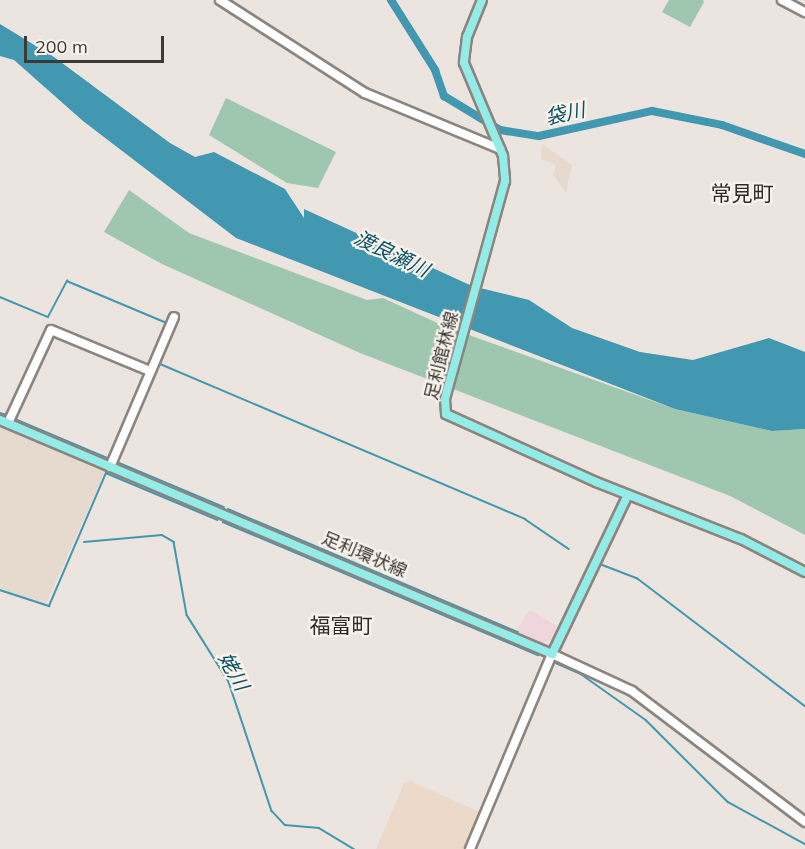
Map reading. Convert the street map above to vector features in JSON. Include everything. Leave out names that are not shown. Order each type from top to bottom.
[{"type":"main road","name":"足利館林線","points":[[482,0],[464,53],[469,82],[499,148],[506,175],[444,406],[451,420],[628,495],[741,538],[805,572]]},
{"type":"main road","name":"足利環状線","points":[[4,422],[552,654]]},
{"type":"main road","points":[[552,654],[628,495]]},
{"type":"street","points":[[220,0],[365,93],[499,148]]},
{"type":"street","points":[[783,0],[805,12]]},
{"type":"street","points":[[110,467],[174,316]]},
{"type":"street","points":[[4,422],[51,330],[150,371]]},
{"type":"street","points":[[470,849],[552,654],[632,691],[805,822]]},
{"type":"shaded area","points":[[542,144],[572,165],[566,193],[553,175],[556,165],[541,159]]},
{"type":"shaded area","points":[[0,427],[105,472],[45,606],[0,588]]},
{"type":"shaded area","points":[[530,610],[559,627],[554,639],[543,643],[516,631]]},
{"type":"shaded area","points":[[410,781],[480,812],[464,849],[376,849],[404,783]]},
{"type":"green space","points":[[669,0],[703,0],[704,2],[690,27],[662,12]]},
{"type":"green space","points":[[226,98],[336,152],[318,188],[287,183],[209,135]]},
{"type":"green space","points":[[129,190],[189,233],[367,300],[383,298],[444,326],[675,409],[772,431],[805,429],[805,535],[730,496],[360,353],[162,264],[104,232]]},
{"type":"water","name":"渡良瀬川","points":[[0,24],[54,57],[170,143],[195,157],[214,152],[285,189],[304,218],[304,209],[472,286],[529,300],[572,328],[640,352],[693,360],[769,338],[805,352],[805,429],[772,431],[675,409],[236,238],[83,121],[14,60],[0,56]]},
{"type":"waterway","name":"袋川","points":[[391,0],[435,70],[444,96],[500,130],[539,136],[652,111],[722,125],[805,154]]},
{"type":"waterway","points":[[0,297],[48,317],[67,281],[167,323]]},
{"type":"waterway","points":[[158,363],[525,519],[569,549]]},
{"type":"waterway","points":[[0,413],[7,415]]},
{"type":"waterway","points":[[15,419],[108,458]]},
{"type":"waterway","points":[[117,462],[224,507]]},
{"type":"waterway","points":[[0,590],[49,606],[106,473],[218,520]]},
{"type":"waterway","points":[[228,509],[518,632]]},
{"type":"waterway","points":[[223,522],[538,655]]},
{"type":"waterway","name":"姥川","points":[[84,542],[162,535],[174,542],[187,615],[229,682],[272,811],[285,825],[319,828],[354,849]]},
{"type":"waterway","points":[[600,564],[637,578],[805,706]]},
{"type":"waterway","points":[[556,663],[581,674],[646,720],[728,802],[805,844]]},
{"type":"district","name":"常見町","points":[[742,193]]},
{"type":"district","name":"福富町","points":[[341,625]]}]
